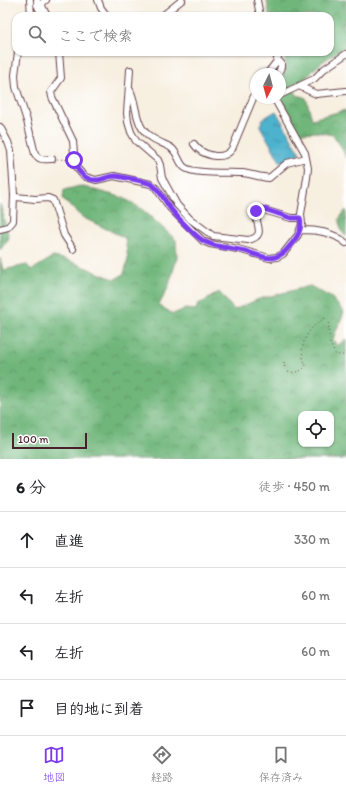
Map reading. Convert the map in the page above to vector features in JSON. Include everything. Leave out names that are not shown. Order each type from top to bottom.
[{"type":"street","points":[[30,0],[31,12]]},
{"type":"street","points":[[38,0],[37,5],[41,12]]},
{"type":"street","points":[[45,12],[42,6],[43,2],[46,0]]},
{"type":"street","points":[[98,0],[104,12]]},
{"type":"street","points":[[167,12],[182,0]]},
{"type":"street","points":[[257,0],[259,12]]},
{"type":"street","points":[[286,92],[314,79],[324,69],[346,54]]},
{"type":"street","points":[[18,56],[16,87],[36,154],[38,158],[42,160],[52,159]]},
{"type":"street","points":[[59,56],[61,78],[52,92],[52,97],[73,141],[74,160],[78,170],[90,179],[96,180],[114,176],[150,184],[156,188],[170,208],[197,236],[210,244],[238,249],[262,257],[277,257],[283,254],[289,248],[300,230],[302,224],[300,218],[307,178],[308,168],[305,153],[277,104]]},
{"type":"street","points":[[271,68],[278,56]]},
{"type":"street","points":[[277,59],[280,61],[281,68]]},
{"type":"street","points":[[130,70],[128,122],[131,132],[136,141],[158,160],[164,186],[177,205],[190,219],[213,236],[248,240],[257,236],[259,231],[255,214],[260,208],[291,218],[300,218]]},
{"type":"street","points":[[299,86],[316,94],[346,90]]},
{"type":"street","points":[[129,88],[142,128],[146,134],[176,152],[184,167],[191,170],[198,172],[242,173],[269,178],[287,164],[306,158]]},
{"type":"street","points":[[194,144],[197,149],[208,155],[223,156],[228,154],[232,150],[251,104]]},
{"type":"street","points":[[0,127],[11,151],[14,195],[13,221],[8,227],[0,229]]},
{"type":"street","points":[[14,195],[16,197],[35,199],[48,198],[53,200],[64,235],[72,249]]},
{"type":"street","points":[[300,230],[329,233],[340,238],[346,243]]},
{"type":"path","points":[[52,159],[74,160]]},
{"type":"path","points":[[284,362],[285,370],[287,372],[293,373],[305,368],[306,366],[302,352],[308,333],[315,323],[325,318],[328,319],[330,344],[336,355],[343,355],[346,352]]},
{"type":"green space","points":[[267,0],[346,0],[344,29],[346,32],[346,46],[334,54],[334,12],[268,12]]},
{"type":"green space","points":[[284,56],[331,56],[321,63],[306,78],[292,86],[297,95],[306,98],[312,119],[346,110],[346,158],[342,148],[333,135],[317,132],[300,133],[285,111],[283,104],[286,104]]},
{"type":"green space","points":[[80,186],[124,198],[143,210],[176,240],[177,258],[168,288],[159,305],[173,314],[185,309],[196,310],[198,304],[219,292],[234,310],[259,299],[310,286],[332,298],[344,312],[333,339],[337,346],[346,339],[346,459],[0,459],[0,258],[3,270],[27,265],[32,270],[53,257],[69,261],[115,279],[124,274],[128,259],[125,238],[82,217],[63,200],[64,190]]},
{"type":"green space","points":[[0,204],[9,238],[0,250]]},
{"type":"green space","points":[[346,210],[346,236],[341,231],[339,219]]},
{"type":"water","points":[[276,111],[300,153],[281,163],[260,126],[262,122],[261,120]]},
{"type":"route","points":[[74,160],[75,166],[78,170],[90,179],[96,180],[114,176],[150,184],[156,188],[170,208],[203,241],[210,244],[238,249],[262,257],[277,257],[283,254],[298,235],[302,224],[300,218],[291,218],[260,208],[256,211]]}]
